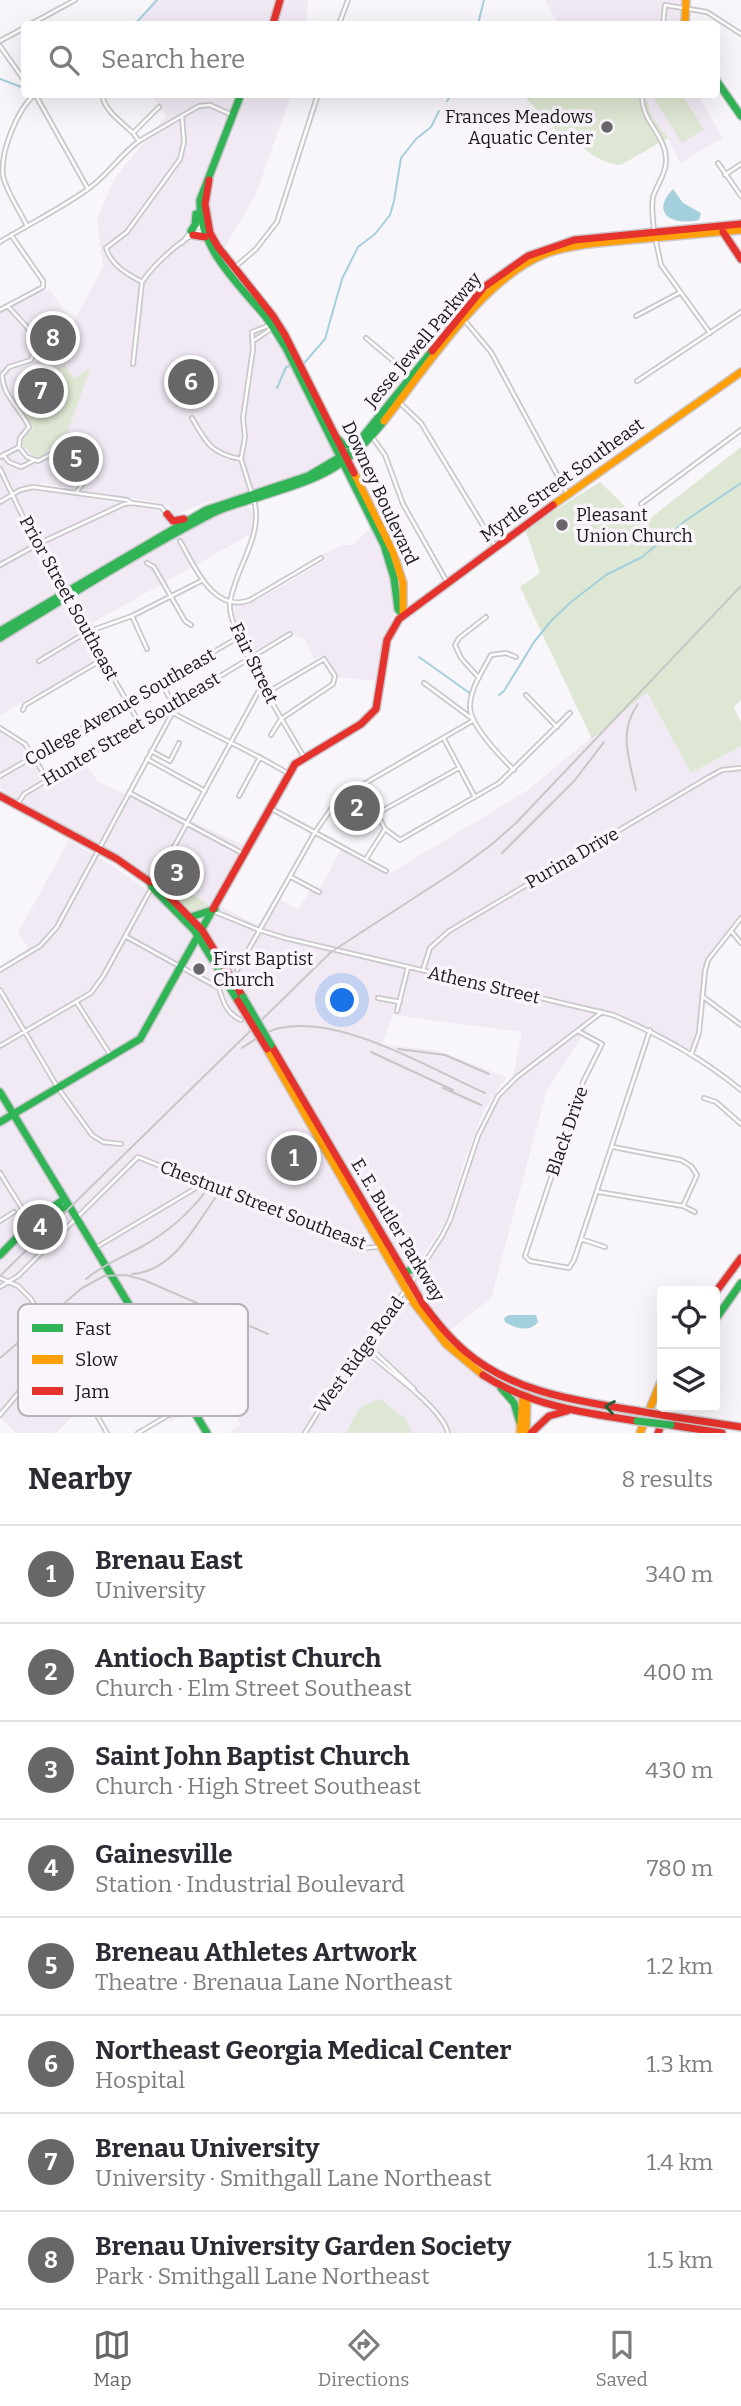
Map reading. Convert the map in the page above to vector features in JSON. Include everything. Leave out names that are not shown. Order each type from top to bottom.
[{"type":"main road","points":[[274,21],[280,0]]},
{"type":"main road","points":[[685,3],[685,21]]},
{"type":"main road","points":[[720,86],[741,116]]},
{"type":"main road","points":[[232,271],[223,265],[205,229],[205,204],[209,177],[239,98]]},
{"type":"main road","name":"Downey Boulevard","points":[[209,177],[200,200],[199,211],[205,229],[232,271],[275,324],[344,459],[388,554],[398,609],[403,615]]},
{"type":"main road","points":[[192,233],[200,200]]},
{"type":"main road","points":[[655,235],[741,224]]},
{"type":"main road","points":[[192,233],[205,229]]},
{"type":"main road","points":[[655,235],[741,230]]},
{"type":"main road","points":[[723,232],[741,259]]},
{"type":"main road","name":"Jesse Jewell Parkway","points":[[344,459],[495,278],[534,253],[572,241],[655,235]]},
{"type":"main road","name":"Downey Boulevard","points":[[232,271],[241,276],[275,324],[337,438],[344,459]]},
{"type":"main road","name":"Myrtle Street Southeast","points":[[403,615],[741,372]]},
{"type":"main road","name":"Jesse Jewell Parkway","points":[[344,459],[371,436],[399,401],[413,378]]},
{"type":"main road","points":[[337,438],[344,445],[360,442]]},
{"type":"main road","points":[[0,631],[217,511],[344,459]]},
{"type":"main road","points":[[167,514],[177,521],[252,497]]},
{"type":"main road","points":[[177,534],[206,510]]},
{"type":"main road","points":[[0,638],[67,596]]},
{"type":"main road","points":[[0,1122],[140,1039],[289,774],[304,757],[361,724],[373,713],[379,697],[388,636],[403,615]]},
{"type":"main road","name":"E. E. Butler Parkway","points":[[0,796],[98,849],[152,884],[191,917],[408,1286],[458,1345],[484,1365],[527,1388],[564,1399],[737,1429]]},
{"type":"main road","name":"E. E. Butler Parkway","points":[[152,884],[200,933]]},
{"type":"main road","points":[[191,917],[214,910]]},
{"type":"main road","points":[[0,1092],[129,1304]]},
{"type":"main road","points":[[1,1250],[45,1211],[64,1199]]},
{"type":"main road","points":[[45,1211],[70,1207]]},
{"type":"main road","name":"E. E. Butler Parkway","points":[[385,1247],[405,1272],[414,1301],[443,1342],[485,1377],[524,1397],[590,1413],[722,1433]]},
{"type":"main road","points":[[720,1286],[741,1258]]},
{"type":"main road","points":[[405,1272],[423,1266]]},
{"type":"main road","points":[[720,1313],[741,1283]]},
{"type":"main road","points":[[485,1377],[510,1397],[519,1415],[520,1433]]},
{"type":"main road","points":[[520,1423],[527,1388]]},
{"type":"main road","points":[[640,1433],[657,1391]]},
{"type":"main road","points":[[524,1397],[526,1433]]},
{"type":"main road","points":[[659,1432],[666,1412]]},
{"type":"main road","points":[[531,1433],[543,1420],[556,1413],[590,1413]]},
{"type":"main road","points":[[197,1416],[207,1433]]},
{"type":"street","points":[[36,21],[75,0]]},
{"type":"street","points":[[340,21],[348,0]]},
{"type":"street","points":[[663,21],[665,5],[685,3],[707,12],[720,21]]},
{"type":"street","points":[[720,21],[741,34]]},
{"type":"street","points":[[21,30],[0,44],[21,76]]},
{"type":"street","points":[[27,226],[2,173],[19,111],[31,98]]},
{"type":"street","points":[[37,98],[88,189]]},
{"type":"street","points":[[102,98],[108,110],[139,141]]},
{"type":"street","points":[[232,271],[256,249],[277,222],[317,98]]},
{"type":"street","points":[[642,98],[643,113],[659,135],[667,159],[653,198],[655,235],[661,265],[709,333]]},
{"type":"street","points":[[0,242],[88,189],[109,171],[122,154],[139,141],[182,117],[205,105],[232,115]]},
{"type":"street","points":[[133,133],[159,107]]},
{"type":"street","points":[[142,282],[122,271],[107,254],[106,248],[127,232],[180,159],[184,142],[182,117]]},
{"type":"street","points":[[718,163],[741,196]]},
{"type":"street","points":[[725,175],[741,164]]},
{"type":"street","points":[[133,364],[142,282],[148,273],[192,233]]},
{"type":"street","points":[[0,310],[43,287],[43,282],[11,235]]},
{"type":"street","points":[[636,316],[681,293]]},
{"type":"street","points":[[8,306],[32,332],[36,346],[31,360],[4,371],[3,383],[6,395],[21,412],[29,427],[20,438],[19,447],[27,457],[35,460]]},
{"type":"street","points":[[636,381],[741,312]]},
{"type":"street","points":[[462,317],[491,352],[568,495]]},
{"type":"street","points":[[275,324],[252,332],[241,459],[257,513],[257,524],[230,601],[250,600],[321,558]]},
{"type":"street","points":[[253,341],[275,324]]},
{"type":"street","points":[[366,338],[413,378]]},
{"type":"street","points":[[0,397],[6,395]]},
{"type":"street","points":[[399,401],[421,423],[496,547]]},
{"type":"street","points":[[192,418],[214,450],[241,459]]},
{"type":"street","points":[[641,504],[741,430]]},
{"type":"street","points":[[371,436],[385,456],[403,503],[447,582]]},
{"type":"street","points":[[19,447],[1,456],[21,467],[61,449],[83,445],[87,447],[89,466],[86,480],[76,493]]},
{"type":"street","name":"Prior Street Southeast","points":[[0,469],[11,495],[140,725]]},
{"type":"street","points":[[0,502],[33,487],[127,500],[161,507],[167,514]]},
{"type":"street","points":[[115,499],[118,507]]},
{"type":"street","points":[[0,565],[38,544],[132,503]]},
{"type":"street","name":"Fair Street","points":[[167,514],[203,580],[215,594],[230,601],[231,617],[239,637],[262,685],[304,757]]},
{"type":"street","points":[[147,562],[154,567],[185,621],[191,625]]},
{"type":"street","points":[[39,661],[87,632],[132,616],[203,580]]},
{"type":"street","points":[[132,616],[147,649]]},
{"type":"street","points":[[479,678],[461,658],[455,645],[459,638],[486,617]]},
{"type":"street","name":"Hunter Street Southeast","points":[[17,805],[24,794],[290,634]]},
{"type":"street","name":"College Avenue Southeast","points":[[0,776],[239,637]]},
{"type":"street","points":[[514,770],[492,746],[474,720],[470,707],[473,689],[494,653],[506,653],[516,657]]},
{"type":"street","points":[[23,710],[26,705],[103,659]]},
{"type":"street","points":[[266,692],[321,660],[327,662],[335,676],[332,684],[281,719],[271,735]]},
{"type":"street","points":[[0,970],[40,946],[57,927],[70,906],[172,713],[174,704],[161,682]]},
{"type":"street","points":[[424,683],[474,720]]},
{"type":"street","points":[[0,1046],[77,1002],[97,986],[262,685]]},
{"type":"street","points":[[526,695],[557,727]]},
{"type":"street","points":[[166,709],[289,774]]},
{"type":"street","points":[[362,784],[384,829],[400,839],[499,783],[570,713]]},
{"type":"street","points":[[237,970],[315,832],[338,799],[474,720]]},
{"type":"street","points":[[0,728],[21,740],[48,780]]},
{"type":"street","points":[[443,738],[475,797]]},
{"type":"street","points":[[151,751],[170,761],[179,743]]},
{"type":"street","points":[[239,796],[260,757]]},
{"type":"street","points":[[147,759],[205,791]]},
{"type":"street","points":[[378,813],[459,768]]},
{"type":"street","name":"Purina Drive","points":[[423,971],[433,942],[457,925],[709,777],[722,770],[741,768]]},
{"type":"street","points":[[129,793],[244,854]]},
{"type":"street","points":[[271,808],[386,872]]},
{"type":"street","points":[[366,859],[384,829]]},
{"type":"street","points":[[290,876],[319,892]]},
{"type":"street","name":"Athens Street","points":[[214,910],[259,930],[336,951],[602,1012],[650,1030],[741,1090]]},
{"type":"street","points":[[691,1055],[701,1020],[708,960],[741,918]]},
{"type":"street","points":[[731,931],[741,943]]},
{"type":"street","points":[[125,936],[219,988],[224,1006],[234,1017],[241,1020]]},
{"type":"street","points":[[397,1011],[408,967]]},
{"type":"street","points":[[0,990],[58,1087],[94,1137],[103,1142],[121,1144]]},
{"type":"street","points":[[702,996],[741,1025]]},
{"type":"street","points":[[378,998],[400,1002]]},
{"type":"street","points":[[77,1002],[111,1056]]},
{"type":"street","name":"West Ridge Road","points":[[305,1433],[328,1392],[423,1266],[450,1220],[478,1136],[498,1096],[517,1077],[602,1012]]},
{"type":"street","points":[[606,1247],[580,1239],[598,1192],[650,1030]]},
{"type":"street","name":"Black Drive","points":[[578,1031],[602,1044],[583,1082],[525,1256],[530,1261],[569,1268],[580,1239]]},
{"type":"street","points":[[704,1098],[716,1102],[741,1124]]},
{"type":"street","points":[[612,1147],[681,1160],[691,1166],[697,1175],[682,1206]]},
{"type":"street","name":"Chestnut Street Southeast","points":[[77,1217],[138,1157],[206,1182],[348,1242],[366,1248],[385,1247]]},
{"type":"street","points":[[0,1173],[31,1223]]},
{"type":"street","points":[[95,1248],[206,1182]]},
{"type":"street","points":[[598,1192],[682,1206],[695,1212]]},
{"type":"street","points":[[0,1221],[13,1212]]},
{"type":"street","points":[[0,1287],[18,1276],[77,1217]]},
{"type":"street","points":[[0,1278],[18,1286],[34,1304]]},
{"type":"street","points":[[389,1311],[403,1303],[414,1301]]},
{"type":"street","points":[[365,1343],[418,1394]]},
{"type":"street","points":[[361,1347],[435,1409],[447,1426],[448,1433]]},
{"type":"street","points":[[0,1415],[18,1394]]},
{"type":"street","points":[[97,1416],[107,1433]]},
{"type":"street","points":[[138,1433],[167,1416]]},
{"type":"shaded area","points":[[154,0],[308,0],[306,21],[139,21]]},
{"type":"shaded area","points":[[545,0],[682,0],[682,21],[556,21]]},
{"type":"shaded area","points":[[154,98],[290,98],[256,194],[213,263],[244,296],[269,335],[279,344],[334,455],[306,474],[202,504],[175,515],[169,506],[160,503],[41,483],[42,490],[156,510],[165,517],[170,526],[0,628],[0,313],[35,293],[49,289],[73,323],[103,267],[97,218],[116,176],[166,116]]},
{"type":"shaded area","points":[[646,98],[700,98],[723,138],[680,163],[668,138],[652,116]]},
{"type":"shaded area","points":[[247,505],[254,518],[251,534],[85,627],[103,657],[0,715],[0,642],[174,538],[225,511]]},
{"type":"shaded area","points":[[371,528],[379,542],[391,578],[394,613],[385,636],[378,681],[339,677],[328,659],[322,656],[314,659],[304,638],[301,639],[290,632],[251,652],[236,622],[234,605],[247,605],[268,594],[321,563],[323,554],[342,545],[352,545]]},
{"type":"shaded area","points":[[647,691],[691,773],[741,746],[741,916],[709,953],[706,998],[697,1052],[599,1010],[547,1090],[491,1298],[442,1337],[484,1367],[504,1372],[499,1394],[517,1417],[516,1433],[412,1433],[406,1419],[360,1407],[346,1433],[229,1433],[240,1424],[236,1416],[248,1416],[248,1304],[18,1304],[18,1416],[73,1416],[56,1433],[16,1433],[0,1417],[0,966],[28,948],[18,933],[69,840],[153,894],[186,926],[190,934],[190,946],[213,909],[194,914],[165,887],[122,857],[38,813],[0,789],[0,725],[36,753],[48,777],[82,759],[98,782],[248,847],[217,904],[257,925],[276,898],[298,909],[310,891],[317,894],[343,846],[389,874],[528,790]],"holes":[[[393,1015],[522,1032],[512,1081],[501,1092],[480,1132],[467,1164],[449,1225],[409,1283],[262,1033],[269,1031],[406,1268],[419,1263],[447,1219],[465,1159],[484,1111],[506,1077],[439,1051],[382,1044]]]},
{"type":"shaded area","points":[[167,1416],[182,1416],[170,1422]]},
{"type":"green space","name":"Frances Meadows Aquatic Center","points":[[526,98],[646,98],[652,116],[668,138],[621,165],[595,156],[574,139],[564,139]]},
{"type":"green space","points":[[654,98],[684,98],[704,129],[682,143]]},
{"type":"green space","points":[[64,364],[74,379],[90,368],[63,445],[38,459],[22,445],[23,437],[34,429],[24,413],[30,405],[22,392]]},
{"type":"green space","points":[[741,447],[741,700],[734,707],[741,723],[741,746],[691,773],[647,692],[592,739],[520,587],[540,573],[525,529],[600,482],[643,524]]},
{"type":"green space","points":[[177,884],[212,907],[191,914],[169,891],[172,885]]},
{"type":"green space","points":[[380,1399],[406,1419],[412,1433],[346,1433],[360,1407]]},
{"type":"water","points":[[673,189],[683,203],[701,213],[699,220],[681,221],[668,216],[663,205]]},
{"type":"water","points":[[509,1315],[536,1315],[538,1322],[530,1327],[517,1328],[505,1322],[504,1318]]},
{"type":"waterway","points":[[138,21],[157,0]]},
{"type":"waterway","points":[[479,21],[484,0]]},
{"type":"waterway","points":[[0,79],[21,87]]},
{"type":"waterway","points":[[305,362],[325,339],[342,279],[358,247],[375,234],[390,215],[401,158],[416,139],[431,127],[439,111]]},
{"type":"waterway","points":[[277,388],[286,367],[290,366]]},
{"type":"waterway","points":[[499,695],[534,642],[571,602],[606,575],[642,557],[685,521],[741,483]]},
{"type":"waterway","points":[[419,657],[471,694]]},
{"type":"railway","points":[[0,1276],[331,952],[457,870],[516,823],[741,586]]},
{"type":"railway","points":[[636,790],[628,756],[627,735],[628,724],[638,704]]},
{"type":"railway","points":[[502,853],[575,780],[604,742]]},
{"type":"railway","points":[[242,1048],[280,1028],[304,1026],[330,1029],[385,1046],[485,1093]]},
{"type":"railway","points":[[398,1049],[445,1055],[489,1074]]},
{"type":"railway","points":[[371,1052],[453,1090]]},
{"type":"railway","points":[[443,1088],[481,1105]]},
{"type":"railway","points":[[86,1279],[178,1222],[206,1191]]},
{"type":"railway","points":[[132,1274],[147,1271],[171,1256],[216,1197]]},
{"type":"railway","points":[[63,1304],[82,1288],[104,1276],[126,1275],[199,1304]]},
{"type":"railway","points":[[248,1325],[268,1334]]},
{"type":"railway","points":[[0,1358],[18,1343]]},
{"type":"traffic: fast","points":[[720,86],[741,116]]},
{"type":"traffic: fast","points":[[239,98],[200,200],[201,218],[206,234],[221,263],[268,320],[286,348],[384,545],[394,578],[398,609],[403,615]]},
{"type":"traffic: fast","points":[[191,231],[195,225],[196,214]]},
{"type":"traffic: fast","points":[[0,631],[206,510],[308,476],[352,450],[432,351]]},
{"type":"traffic: fast","points":[[0,638],[132,558],[213,513],[326,472],[354,453],[384,421]]},
{"type":"traffic: fast","points":[[337,438],[344,445],[357,443]]},
{"type":"traffic: fast","points":[[150,882],[194,930],[238,1001]]},
{"type":"traffic: fast","points":[[0,1122],[140,1039],[213,909]]},
{"type":"traffic: fast","points":[[191,917],[215,909]]},
{"type":"traffic: fast","points":[[243,997],[271,1045]]},
{"type":"traffic: fast","points":[[0,1092],[129,1304]]},
{"type":"traffic: fast","points":[[0,1255],[31,1223],[64,1199]]},
{"type":"traffic: fast","points":[[49,1210],[70,1207]]},
{"type":"traffic: fast","points":[[405,1272],[423,1266]]},
{"type":"traffic: fast","points":[[720,1313],[741,1283]]},
{"type":"traffic: fast","points":[[501,1388],[514,1403],[520,1423]]},
{"type":"traffic: fast","points":[[197,1416],[207,1433]]},
{"type":"traffic: fast","points":[[637,1421],[671,1425]]},
{"type":"traffic: slow","points":[[685,21],[686,0]]},
{"type":"traffic: slow","points":[[384,421],[457,327],[499,283],[522,266],[545,254],[576,246],[741,230]]},
{"type":"traffic: slow","points":[[553,505],[741,372]]},
{"type":"traffic: slow","points":[[354,473],[393,552],[403,583],[403,615]]},
{"type":"traffic: slow","points":[[267,1049],[414,1303],[446,1344],[483,1375]]},
{"type":"traffic: slow","points":[[640,1433],[657,1391]]},
{"type":"traffic: slow","points":[[520,1433],[523,1396]]},
{"type":"traffic: slow","points":[[526,1433],[527,1396]]},
{"type":"traffic: jam","points":[[274,21],[280,0]]},
{"type":"traffic: jam","points":[[209,180],[205,204],[210,233],[285,335],[354,473]]},
{"type":"traffic: jam","points":[[432,351],[484,287],[528,256],[574,240],[741,224]]},
{"type":"traffic: jam","points":[[723,232],[741,259]]},
{"type":"traffic: jam","points":[[193,235],[205,237]]},
{"type":"traffic: jam","points":[[213,909],[295,764],[361,724],[376,709],[387,640],[399,619],[553,505]]},
{"type":"traffic: jam","points":[[167,514],[173,521],[184,519]]},
{"type":"traffic: jam","points":[[0,796],[117,859],[150,882],[155,882],[202,930],[243,997]]},
{"type":"traffic: jam","points":[[238,1001],[267,1049]]},
{"type":"traffic: jam","points":[[271,1045],[423,1304],[454,1341],[485,1366],[526,1386],[570,1399],[638,1411]]},
{"type":"traffic: jam","points":[[720,1286],[741,1258]]},
{"type":"traffic: jam","points":[[483,1375],[538,1401],[637,1421]]},
{"type":"traffic: jam","points":[[531,1433],[549,1416],[567,1411]]},
{"type":"traffic: jam","points":[[638,1411],[674,1417]]},
{"type":"traffic: jam","points":[[658,1433],[666,1412]]},
{"type":"traffic: jam","points":[[674,1417],[741,1427]]},
{"type":"traffic: jam","points":[[671,1425],[722,1433]]},
{"type":"place","name":"Frances Meadows Aquatic Center","points":[[607,127]]},
{"type":"place","name":"Brenau University Garden Society","points":[[53,338]]},
{"type":"place","name":"Northeast Georgia Medical Center","points":[[191,382]]},
{"type":"place","name":"Brenau University","points":[[41,391]]},
{"type":"place","name":"Breneau Athletes Artwork","points":[[76,459]]},
{"type":"place","name":"Pleasant Union Church","points":[[562,525]]},
{"type":"place","name":"Antioch Baptist Church","points":[[357,808]]},
{"type":"place","name":"Saint John Baptist Church","points":[[177,873]]},
{"type":"place","name":"First Baptist Church","points":[[199,969]]},
{"type":"place","name":"Brenau East","points":[[294,1158]]},
{"type":"place","name":"Gainesville","points":[[40,1227]]}]
